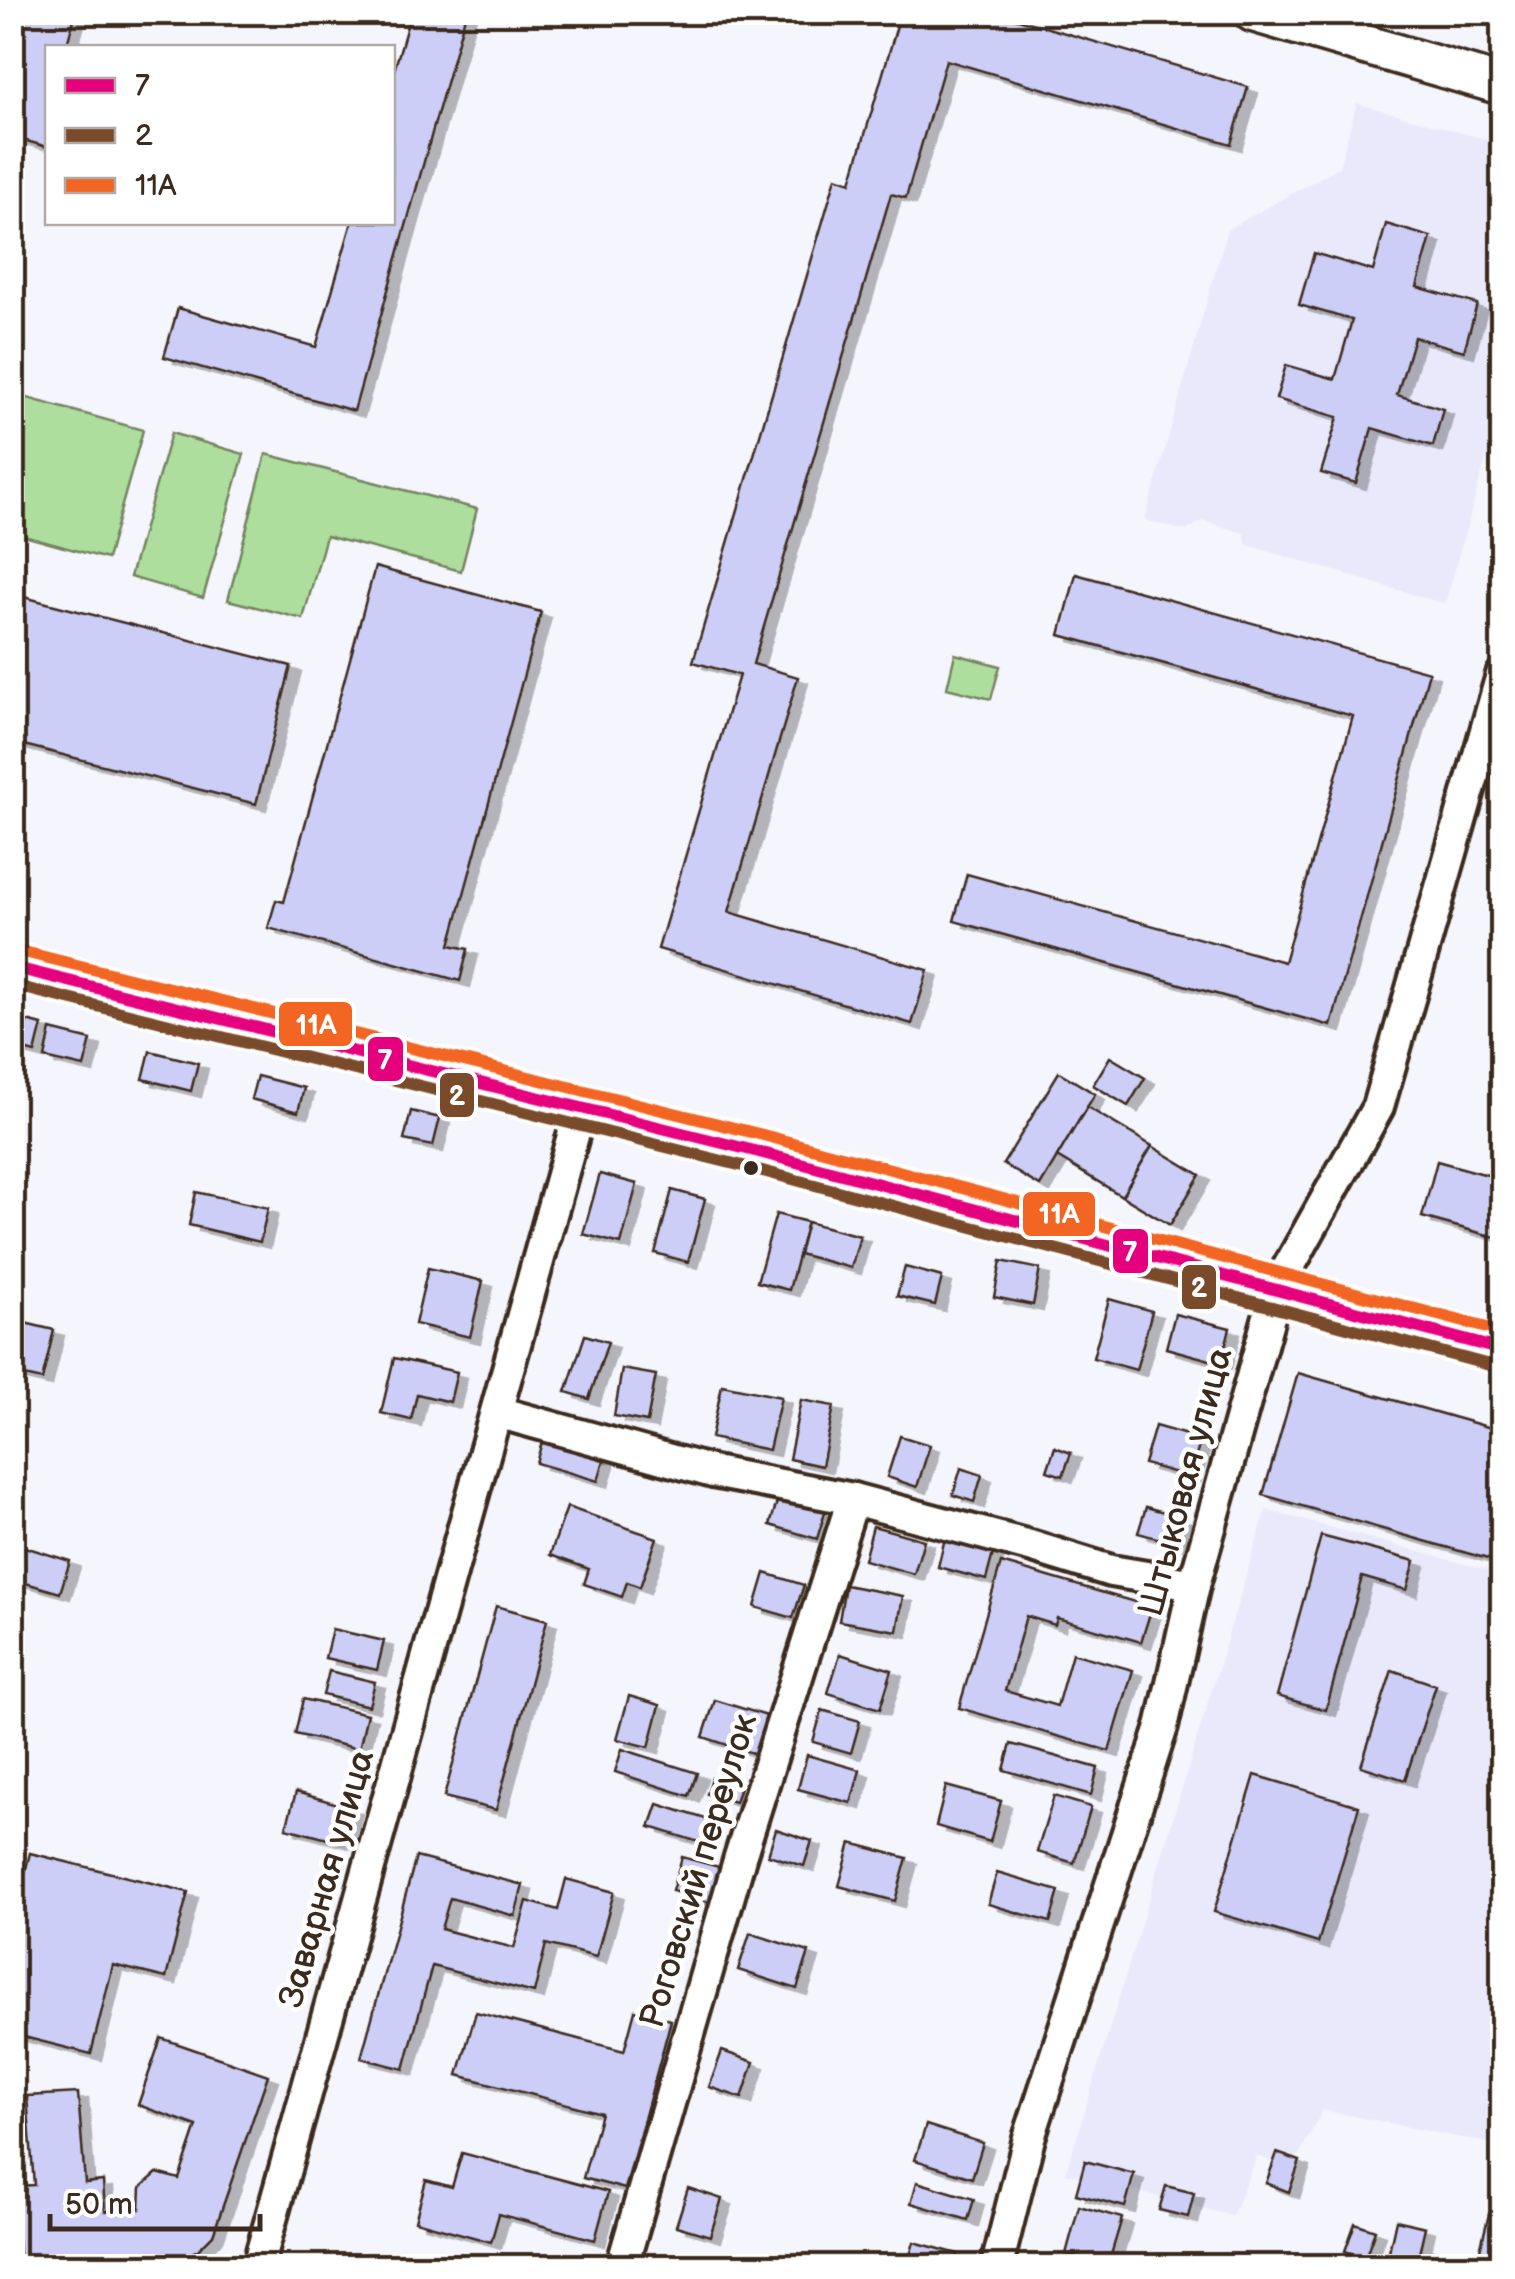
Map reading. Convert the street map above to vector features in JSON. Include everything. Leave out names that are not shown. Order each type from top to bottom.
[{"type":"main road","points":[[12,967],[581,1107],[1502,1350]]},
{"type":"street","points":[[1253,12],[1298,19],[1502,86]]},
{"type":"street","name":"Штыковая улица","points":[[997,2266],[1029,2138],[1162,1727],[1194,1585],[1278,1288],[1378,1107],[1502,675]]},
{"type":"street","name":"Заварная улица","points":[[258,2266],[581,1107]]},
{"type":"street","points":[[497,1412],[713,1472],[853,1499],[1112,1572],[1194,1585]]},
{"type":"street","name":"Роговский переулок","points":[[622,2266],[740,1856],[853,1499]]},
{"type":"shaded area","points":[[1357,103],[1502,144],[1502,402],[1445,604],[1247,545],[1244,533],[1203,521],[1185,531],[1145,520],[1227,230],[1339,167]]},
{"type":"shaded area","points":[[1266,1510],[1502,1574],[1502,2146],[1323,2110],[1291,2169],[1257,2156],[1232,2216],[1066,2173]]},
{"type":"green space","points":[[13,394],[143,430],[107,559],[13,533]]},
{"type":"green space","points":[[171,433],[244,454],[203,598],[130,577]]},
{"type":"green space","points":[[266,454],[477,509],[461,571],[326,536],[303,619],[228,600]]},
{"type":"green space","points":[[955,654],[1000,666],[991,699],[947,688]]},
{"type":"building","points":[[20,12],[76,12],[67,45],[45,45],[45,146],[12,137],[12,38]]},
{"type":"building","points":[[411,12],[466,12],[354,411],[164,357],[178,308],[316,347],[351,225],[395,225],[395,68]]},
{"type":"building","points":[[901,12],[994,12],[1248,87],[1231,144],[946,60],[906,198],[891,194],[753,664],[798,677],[729,912],[928,970],[912,1024],[658,949],[739,675],[693,662],[836,177],[851,182]]},
{"type":"building","points":[[1386,224],[1431,237],[1417,287],[1477,304],[1464,351],[1414,337],[1397,395],[1443,409],[1433,446],[1372,428],[1356,483],[1321,473],[1338,417],[1276,399],[1286,365],[1335,379],[1352,320],[1299,305],[1314,253],[1373,271]]},
{"type":"building","points":[[375,567],[541,612],[450,945],[468,949],[460,981],[268,928],[276,900],[284,902]]},
{"type":"building","points":[[1076,574],[1429,672],[1331,1026],[954,921],[967,874],[1284,962],[1353,716],[1060,635]]},
{"type":"building","points":[[12,594],[291,666],[256,804],[12,742]]},
{"type":"building","points":[[12,1017],[42,1025],[35,1053],[12,1047]]},
{"type":"building","points":[[51,1030],[91,1040],[84,1067],[45,1058]]},
{"type":"building","points":[[150,1051],[198,1063],[191,1091],[143,1079]]},
{"type":"building","points":[[1110,1057],[1145,1078],[1128,1106],[1093,1085]]},
{"type":"building","points":[[1059,1072],[1095,1094],[1040,1186],[1003,1164]]},
{"type":"building","points":[[257,1076],[304,1088],[298,1112],[251,1099]]},
{"type":"building","points":[[1087,1107],[1152,1146],[1122,1196],[1057,1157]]},
{"type":"building","points":[[411,1111],[440,1118],[433,1146],[404,1140]]},
{"type":"building","points":[[1152,1146],[1200,1175],[1170,1225],[1122,1196]]},
{"type":"building","points":[[1437,1161],[1502,1179],[1502,1239],[1422,1217]]},
{"type":"building","points":[[600,1174],[637,1184],[621,1244],[583,1234]]},
{"type":"building","points":[[672,1190],[705,1199],[688,1262],[655,1253]]},
{"type":"building","points":[[196,1192],[268,1208],[260,1242],[189,1225]]},
{"type":"building","points":[[776,1214],[807,1222],[789,1290],[757,1282]]},
{"type":"building","points":[[807,1222],[860,1236],[851,1268],[799,1254]]},
{"type":"building","points":[[1001,1261],[1040,1269],[1033,1305],[994,1297]]},
{"type":"building","points":[[905,1267],[942,1277],[935,1305],[897,1296]]},
{"type":"building","points":[[428,1268],[483,1281],[470,1337],[415,1324]]},
{"type":"building","points":[[1109,1299],[1152,1311],[1136,1370],[1093,1358]]},
{"type":"building","points":[[1175,1314],[1230,1328],[1221,1363],[1166,1348]]},
{"type":"building","points":[[12,1320],[54,1330],[42,1380],[12,1373]]},
{"type":"building","points":[[585,1335],[608,1342],[589,1399],[566,1392]]},
{"type":"building","points":[[394,1358],[457,1372],[450,1402],[417,1394],[411,1420],[381,1413]]},
{"type":"building","points":[[622,1369],[656,1375],[647,1422],[614,1416]]},
{"type":"building","points":[[1298,1373],[1502,1431],[1502,1563],[1263,1495]]},
{"type":"building","points":[[722,1385],[781,1397],[769,1450],[711,1438]]},
{"type":"building","points":[[801,1400],[834,1406],[822,1466],[789,1459]]},
{"type":"building","points":[[1155,1426],[1201,1439],[1190,1477],[1144,1464]]},
{"type":"building","points":[[544,1435],[606,1453],[598,1481],[536,1463]]},
{"type":"building","points":[[900,1436],[930,1445],[917,1487],[887,1477]]},
{"type":"building","points":[[1055,1447],[1071,1453],[1063,1476],[1047,1471]]},
{"type":"building","points":[[961,1468],[982,1475],[974,1502],[953,1495]]},
{"type":"building","points":[[779,1495],[826,1509],[817,1539],[770,1525]]},
{"type":"building","points":[[567,1507],[657,1538],[640,1587],[627,1582],[622,1597],[584,1584],[589,1569],[550,1555]]},
{"type":"building","points":[[1146,1507],[1182,1517],[1175,1543],[1138,1533]]},
{"type":"building","points":[[873,1526],[924,1540],[914,1574],[864,1560]]},
{"type":"building","points":[[946,1534],[995,1546],[986,1580],[938,1567]]},
{"type":"building","points":[[1321,1536],[1415,1561],[1407,1590],[1362,1577],[1326,1710],[1277,1696]]},
{"type":"building","points":[[12,1543],[70,1561],[60,1593],[12,1579]]},
{"type":"building","points":[[1001,1563],[1152,1607],[1141,1642],[1057,1618],[1055,1625],[1026,1616],[1005,1691],[1057,1706],[1072,1653],[1133,1670],[1109,1751],[959,1708]]},
{"type":"building","points":[[765,1573],[804,1585],[793,1618],[755,1607]]},
{"type":"building","points":[[845,1585],[903,1596],[897,1631],[839,1621]]},
{"type":"building","points":[[496,1606],[547,1620],[496,1810],[444,1797]]},
{"type":"building","points":[[332,1629],[384,1641],[377,1670],[325,1658]]},
{"type":"building","points":[[840,1654],[892,1670],[880,1709],[828,1693]]},
{"type":"building","points":[[1392,1670],[1436,1685],[1405,1780],[1361,1766]]},
{"type":"building","points":[[329,1671],[375,1682],[369,1706],[323,1695]]},
{"type":"building","points":[[629,1696],[660,1705],[649,1747],[617,1739]]},
{"type":"building","points":[[303,1699],[367,1714],[359,1749],[295,1734]]},
{"type":"building","points":[[715,1700],[767,1716],[755,1754],[703,1737]]},
{"type":"building","points":[[822,1710],[860,1721],[851,1753],[813,1742]]},
{"type":"building","points":[[1011,1744],[1098,1768],[1091,1795],[1004,1770]]},
{"type":"building","points":[[622,1749],[697,1773],[689,1796],[615,1772]]},
{"type":"building","points":[[807,1755],[860,1770],[851,1803],[798,1789]]},
{"type":"building","points":[[1255,1775],[1359,1806],[1318,1943],[1214,1912]]},
{"type":"building","points":[[712,1778],[740,1787],[735,1802],[707,1794]]},
{"type":"building","points":[[946,1786],[1001,1801],[990,1842],[936,1826]]},
{"type":"building","points":[[296,1792],[352,1808],[343,1843],[286,1828]]},
{"type":"building","points":[[1054,1796],[1091,1807],[1074,1863],[1037,1852]]},
{"type":"building","points":[[658,1804],[712,1821],[705,1844],[650,1827]]},
{"type":"building","points":[[776,1829],[812,1841],[804,1866],[768,1855]]},
{"type":"building","points":[[851,1843],[907,1858],[895,1901],[839,1886]]},
{"type":"building","points":[[30,1853],[188,1892],[166,1978],[113,1965],[91,2054],[12,2034],[12,1923]]},
{"type":"building","points":[[416,1857],[523,1885],[515,1916],[450,1898],[441,1929],[514,1948],[527,1901],[558,1910],[566,1879],[614,1892],[596,1957],[546,1944],[534,1993],[432,1966],[404,2069],[361,2058]]},
{"type":"building","points":[[682,1857],[723,1868],[712,1903],[672,1891]]},
{"type":"building","points":[[997,1873],[1059,1891],[1050,1922],[988,1904]]},
{"type":"building","points":[[750,1933],[809,1952],[797,1989],[738,1970]]},
{"type":"building","points":[[635,2010],[671,2020],[625,2189],[583,2178],[601,2113],[458,2075],[476,2012],[624,2051]]},
{"type":"building","points":[[161,2038],[268,2075],[213,2235],[198,2250],[179,2259],[20,2266],[14,2186],[34,2185],[27,2096],[78,2093],[85,2183],[103,2181],[105,2211],[140,2209],[141,2187],[157,2173],[179,2179],[197,2126],[138,2105]]},
{"type":"building","points":[[722,2051],[754,2062],[742,2098],[709,2087]]},
{"type":"building","points":[[926,2125],[983,2143],[972,2178],[915,2160]]},
{"type":"building","points":[[462,2153],[608,2192],[595,2240],[499,2214],[491,2242],[415,2221],[426,2180],[452,2187]]},
{"type":"building","points":[[1277,2153],[1300,2161],[1289,2192],[1266,2183]]},
{"type":"building","points":[[1085,2161],[1134,2174],[1125,2207],[1076,2194]]},
{"type":"building","points":[[917,2182],[974,2199],[968,2220],[911,2203]]},
{"type":"building","points":[[1166,2186],[1194,2193],[1188,2217],[1159,2210]]},
{"type":"building","points":[[688,2188],[722,2199],[710,2236],[676,2226]]},
{"type":"building","points":[[1079,2206],[1122,2218],[1108,2265],[1066,2254]]},
{"type":"building","points":[[1489,2214],[1502,2217],[1502,2266],[1476,2266]]},
{"type":"building","points":[[1396,2220],[1425,2227],[1417,2262],[1388,2256]]},
{"type":"building","points":[[1355,2223],[1375,2230],[1365,2258],[1345,2251]]},
{"type":"building","points":[[914,2242],[958,2254],[955,2266],[907,2266]]},
{"type":"transit line","name":"11А","points":[[16,950],[763,1135],[1502,1332]]},
{"type":"transit line","name":"7","points":[[12,967],[759,1152],[1502,1350]]},
{"type":"transit line","name":"2","points":[[12,985],[755,1169],[1497,1367]]}]
